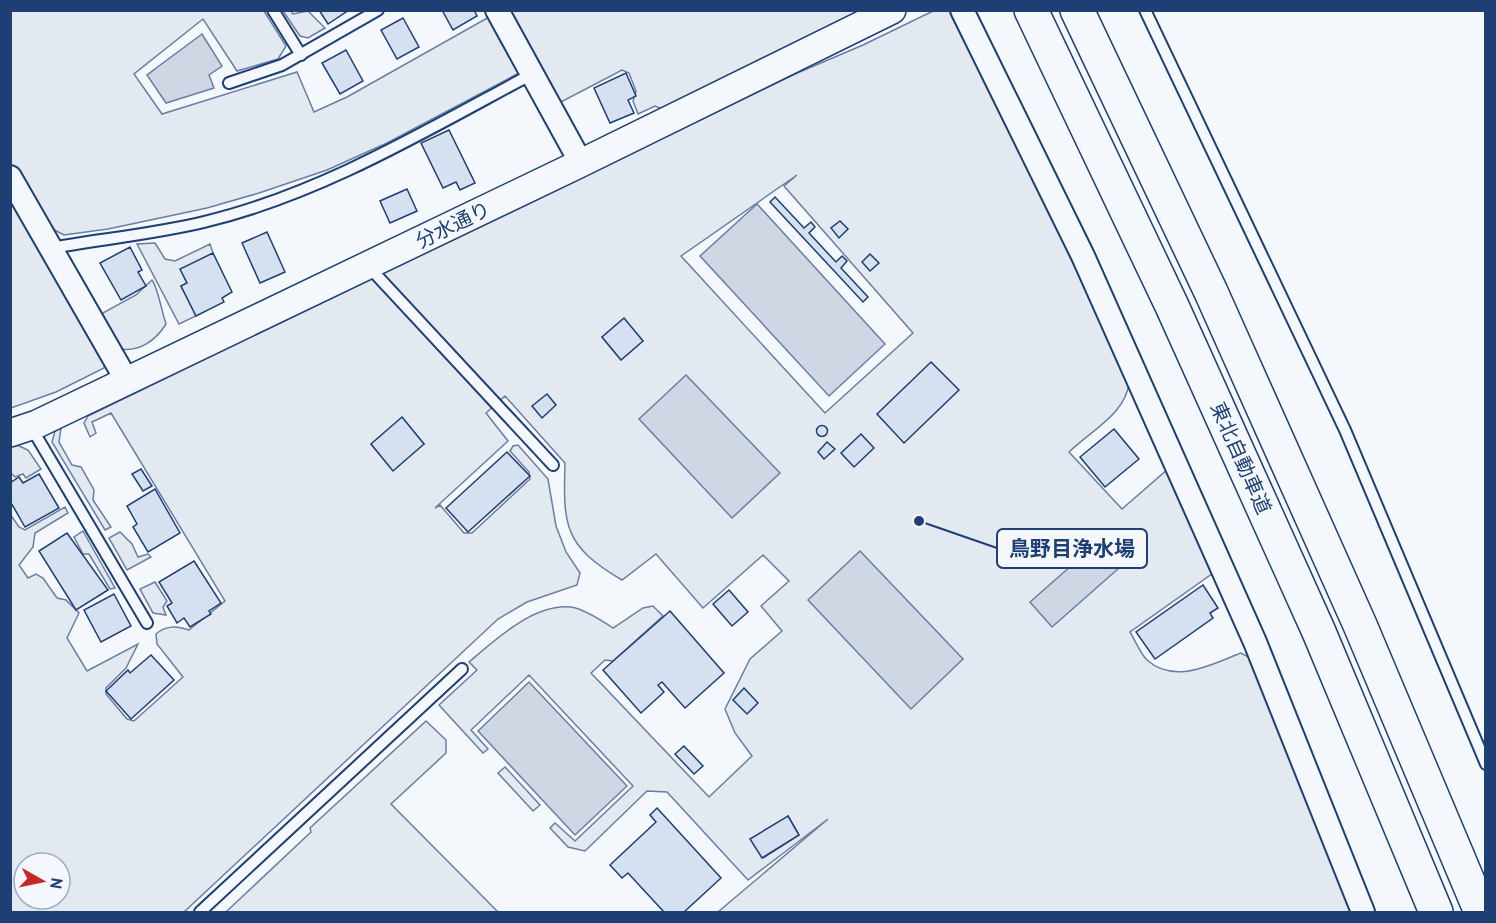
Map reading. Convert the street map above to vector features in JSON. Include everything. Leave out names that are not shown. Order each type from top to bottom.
[{"type":"highway","name":"東北自動車道","points":[[1031,10],[1172,306],[1319,632],[1436,912]]},
{"type":"highway","name":"東北自動車道","points":[[1077,10],[1211,291],[1360,625],[1481,912]]},
{"type":"street","points":[[497,10],[582,164]]},
{"type":"street","name":"分水通り","points":[[20,430],[582,164],[892,10]]},
{"type":"street","points":[[962,10],[1083,256],[1241,610],[1363,912]]},
{"type":"street","points":[[10,177],[127,381]]},
{"type":"lane","points":[[273,10],[301,55]]},
{"type":"lane","points":[[229,83],[282,65],[378,10]]},
{"type":"lane","points":[[1145,10],[1345,430],[1485,764]]},
{"type":"lane","points":[[51,248],[204,222],[271,201],[356,167],[532,74]]},
{"type":"lane","points":[[368,266],[554,465]]},
{"type":"lane","points":[[20,430],[147,623]]},
{"type":"lane","points":[[200,912],[462,669]]},
{"type":"shaded area","points":[[11,11],[264,11],[286,46],[278,59],[237,71],[203,19],[134,74],[162,114],[297,72],[314,112],[347,97],[489,17],[521,72],[387,143],[327,170],[259,193],[207,208],[108,229],[64,235],[47,226],[106,359],[104,368],[56,392],[11,408]]},
{"type":"shaded area","points":[[283,11],[291,11],[293,14],[308,11],[325,28],[308,38],[300,36]]},
{"type":"shaded area","points":[[510,11],[857,11],[825,34],[664,110],[655,106],[638,114],[633,101],[636,91],[629,73],[622,70],[561,102]]},
{"type":"shaded area","points":[[933,11],[954,11],[1129,382],[1122,403],[1106,421],[1069,452],[1122,509],[1168,469],[1216,571],[1130,632],[1147,660],[1169,671],[1181,672],[1206,667],[1241,653],[1256,661],[1356,912],[718,912],[828,819],[748,880],[667,792],[647,791],[585,851],[568,847],[550,828],[555,823],[575,841],[633,786],[529,675],[471,730],[488,749],[483,753],[439,705],[477,670],[469,662],[516,625],[543,611],[557,607],[576,608],[613,628],[643,608],[653,606],[663,616],[613,661],[605,660],[591,673],[709,797],[752,756],[735,733],[725,709],[750,659],[782,631],[761,606],[789,581],[763,555],[703,608],[656,554],[622,580],[603,568],[578,545],[571,532],[565,503],[565,463],[505,396],[486,413],[508,441],[435,508],[440,505],[464,533],[472,533],[530,479],[529,472],[510,451],[513,446],[518,445],[548,479],[556,526],[566,552],[580,573],[577,585],[527,602],[498,619],[184,912],[11,912],[10,514],[19,527],[25,530],[65,507],[68,513],[35,533],[33,547],[19,565],[28,578],[36,574],[43,578],[57,598],[66,600],[79,613],[67,638],[87,671],[138,644],[126,668],[106,688],[106,694],[127,719],[134,721],[183,677],[157,644],[156,634],[172,627],[189,630],[225,601],[111,413],[92,422],[96,433],[90,437],[84,423],[88,416],[795,74],[863,45]],"holes":[[[797,175],[784,186],[913,333],[825,413],[681,256]],[[623,319],[643,341],[621,360],[602,337]],[[402,418],[424,444],[393,470],[371,444]],[[788,816],[799,835],[763,858]]]},
{"type":"shaded area","points":[[202,34],[222,66],[209,75],[214,88],[166,103],[147,75]]},
{"type":"shaded area","points":[[757,204],[885,344],[829,396],[700,256]]},
{"type":"shaded area","points":[[155,243],[165,259],[175,261],[210,244],[213,253],[181,270],[187,283],[181,286],[196,316],[179,324],[137,244]]},
{"type":"shaded area","points":[[152,280],[166,324],[147,344],[134,349],[120,349],[101,314],[136,295]]},
{"type":"shaded area","points":[[686,375],[780,473],[732,518],[639,419]]},
{"type":"shaded area","points":[[61,428],[59,442],[72,465],[81,467],[94,490],[93,500],[111,527],[105,530],[52,442],[55,431]]},
{"type":"shaded area","points":[[17,445],[28,450],[41,469],[26,478],[23,474],[15,477],[11,473],[11,447]]},
{"type":"shaded area","points":[[83,531],[115,588],[110,589],[89,554],[83,554],[74,537]]},
{"type":"shaded area","points":[[120,532],[132,544],[138,557],[148,554],[151,557],[127,570],[109,538]]},
{"type":"shaded area","points":[[1097,543],[1119,568],[1052,627],[1030,602]]},
{"type":"shaded area","points":[[860,551],[963,659],[911,709],[808,600]]},
{"type":"shaded area","points":[[155,582],[167,601],[163,607],[166,615],[153,613],[140,589]]},
{"type":"shaded area","points":[[529,682],[627,786],[575,835],[478,731]]},
{"type":"shaded area","points":[[426,721],[446,740],[446,753],[391,804],[498,912],[226,912],[311,832],[310,828]]},
{"type":"shaded area","points":[[505,767],[540,805],[533,811],[498,773]]},
{"type":"building","points":[[319,10],[349,10],[328,24]]},
{"type":"building","points":[[442,10],[474,10],[477,16],[453,30]]},
{"type":"building","points":[[403,18],[419,47],[397,59],[381,30]]},
{"type":"building","points":[[346,50],[363,81],[340,94],[322,63]]},
{"type":"building","points":[[626,73],[636,96],[628,100],[634,113],[610,123],[594,88]]},
{"type":"building","points":[[449,130],[475,183],[460,190],[456,182],[443,188],[421,143]]},
{"type":"building","points":[[407,189],[417,211],[390,223],[380,201]]},
{"type":"building","points":[[775,197],[804,228],[811,222],[815,227],[809,233],[836,262],[842,256],[847,261],[841,268],[868,297],[863,302],[770,202]]},
{"type":"building","points":[[840,221],[848,229],[839,238],[831,228]]},
{"type":"building","points":[[267,232],[285,272],[260,283],[242,243]]},
{"type":"building","points":[[130,247],[142,270],[138,272],[146,286],[121,300],[100,263]]},
{"type":"building","points":[[213,253],[232,292],[222,298],[224,302],[196,316],[181,286],[187,283],[180,269]]},
{"type":"building","points":[[870,254],[879,263],[870,271],[862,262]]},
{"type":"building","points":[[624,318],[643,341],[621,360],[602,337]]},
{"type":"building","points":[[931,362],[959,390],[904,443],[877,414]]},
{"type":"building","points":[[547,394],[556,405],[542,418],[532,406]]},
{"type":"building","points":[[402,417],[424,444],[393,471],[371,444]]},
{"type":"building","points":[[822,426],[826,427],[826,435],[822,436],[818,435],[817,431],[818,427]]},
{"type":"building","points":[[1114,429],[1139,459],[1105,487],[1080,457]]},
{"type":"building","points":[[861,434],[874,448],[854,467],[841,453]]},
{"type":"building","points":[[827,442],[835,449],[824,459],[818,452]]},
{"type":"building","points":[[507,452],[530,476],[468,532],[446,508]]},
{"type":"building","points":[[141,469],[152,486],[143,491],[132,474]]},
{"type":"building","points":[[39,474],[59,508],[25,527],[10,501],[10,483],[19,477],[23,483]]},
{"type":"building","points":[[155,489],[180,533],[148,552],[133,527],[137,524],[127,506]]},
{"type":"building","points":[[67,533],[108,590],[76,610],[39,551]]},
{"type":"building","points":[[194,561],[221,603],[209,611],[211,614],[190,627],[184,618],[177,623],[167,606],[172,603],[159,582]]},
{"type":"building","points":[[1203,585],[1218,608],[1210,613],[1213,618],[1155,659],[1136,632]]},
{"type":"building","points":[[729,590],[748,612],[732,626],[713,604]]},
{"type":"building","points":[[114,594],[131,626],[101,642],[84,610]]},
{"type":"building","points":[[670,611],[724,673],[685,708],[662,682],[658,685],[664,692],[641,713],[603,670]]},
{"type":"building","points":[[151,655],[174,680],[131,719],[106,691],[128,670],[130,673]]},
{"type":"building","points":[[744,688],[758,703],[747,714],[733,700]]},
{"type":"building","points":[[684,746],[703,766],[694,774],[675,754]]},
{"type":"building","points":[[657,808],[721,878],[684,912],[664,912],[628,873],[622,878],[610,865],[656,822],[650,815]]},
{"type":"building","points":[[788,816],[799,835],[762,858],[750,839]]},
{"type":"place","name":"鳥野目浄水場","points":[[919,521]]}]
